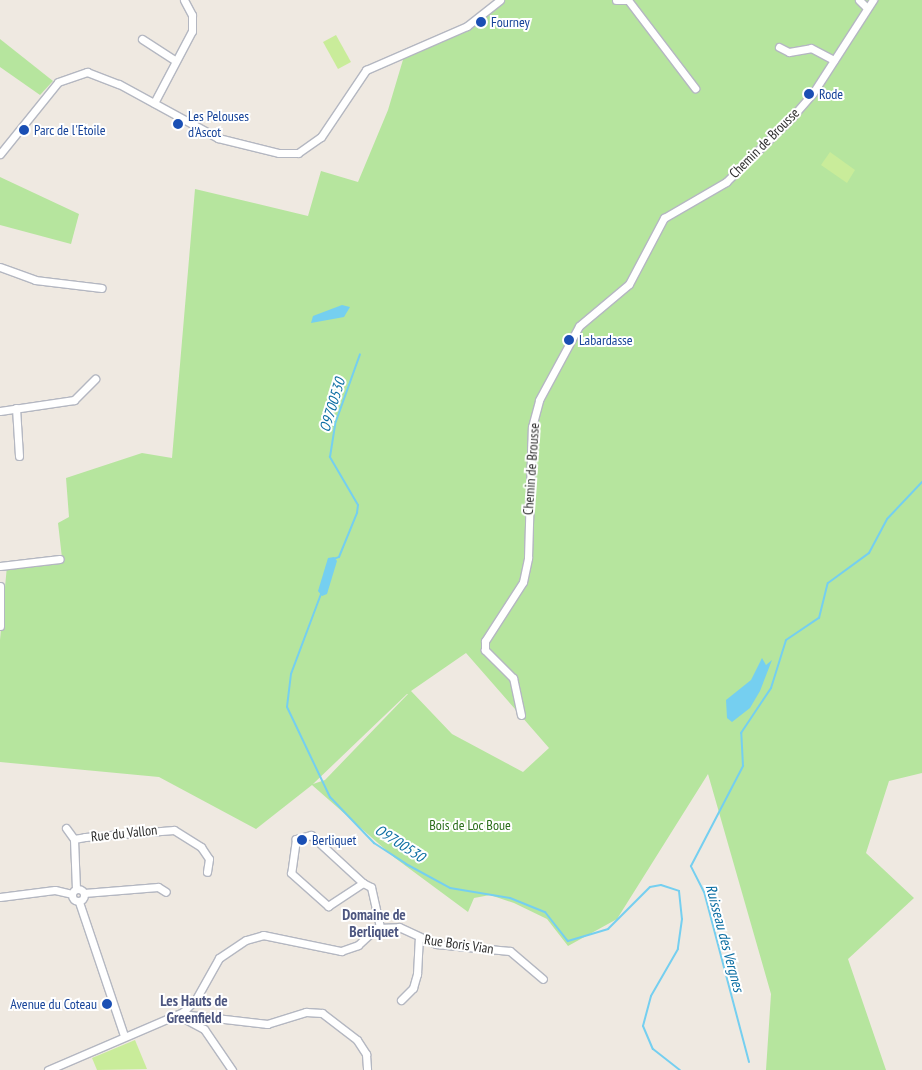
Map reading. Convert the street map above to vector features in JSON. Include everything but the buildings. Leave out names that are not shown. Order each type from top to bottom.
[{"type":"street","points":[[154,103],[192,31],[192,15],[184,0]]},
{"type":"street","points":[[616,0],[628,0],[694,84]]},
{"type":"street","points":[[859,0],[868,8]]},
{"type":"street","name":"Chemin de Brousse","points":[[521,715],[513,678],[485,650],[485,641],[524,574],[532,427],[539,400],[579,326],[629,284],[664,218],[726,182],[792,117],[834,60],[873,0]]},
{"type":"street","points":[[0,154],[58,82],[71,75],[94,73],[145,98],[218,138],[279,153],[298,153],[321,137],[366,70],[463,29],[498,1]]},
{"type":"street","points":[[142,39],[176,61]]},
{"type":"street","points":[[779,47],[789,52],[811,48],[834,60]]},
{"type":"street","points":[[0,267],[35,280],[102,288]]},
{"type":"street","points":[[0,411],[74,400],[95,379]]},
{"type":"street","points":[[16,408],[19,456]]},
{"type":"street","points":[[0,566],[60,559]]},
{"type":"street","points":[[0,586],[0,626]]},
{"type":"street","name":"Rue du Vallon","points":[[66,828],[74,839],[74,892]]},
{"type":"street","name":"Rue du Vallon","points":[[74,839],[174,830],[201,847],[209,859],[207,872]]},
{"type":"street","points":[[48,1070],[176,1015],[196,999],[219,958],[246,940],[282,936],[341,952],[380,927],[371,888],[310,835],[296,839],[289,870],[325,904],[335,903],[363,883]]},
{"type":"street","points":[[0,897],[46,890],[84,893],[158,887],[166,892]]},
{"type":"street","points":[[74,892],[124,1036]]},
{"type":"street","points":[[79,902],[84,893]]},
{"type":"street","name":"Rue Boris Vian","points":[[380,927],[404,929],[419,940],[510,951],[542,979]]},
{"type":"street","points":[[400,1000],[413,988],[417,974],[419,940]]},
{"type":"street","points":[[176,1015],[267,1024],[306,1012],[322,1014],[358,1040],[366,1054],[367,1070]]},
{"type":"street","points":[[176,1015],[204,1029],[232,1070]]},
{"type":"green space","name":"Bois de Loc Boue","points":[[500,0],[922,0],[922,773],[889,781],[866,853],[914,898],[848,959],[886,1070],[766,1070],[771,994],[708,774],[617,919],[568,946],[547,919],[514,903],[490,895],[474,898],[468,912],[395,858],[312,785],[256,829],[159,777],[0,762],[0,640],[7,566],[62,558],[58,523],[69,517],[66,478],[142,453],[172,458],[195,189],[308,216],[321,171],[358,182],[388,110],[405,53],[463,29]],"holes":[[[466,653],[549,748],[523,772],[452,734],[411,691]],[[407,694],[325,780],[313,784]]]},
{"type":"green space","points":[[336,35],[351,62],[338,69],[323,42]]},
{"type":"green space","points":[[0,39],[53,81],[40,95],[0,67]]},
{"type":"green space","points":[[830,152],[855,170],[847,183],[821,165]]},
{"type":"green space","points":[[0,177],[79,214],[71,244],[0,225]]},
{"type":"green space","points":[[135,1040],[147,1069],[97,1070],[92,1058]]},
{"type":"water","points":[[342,305],[350,307],[344,317],[311,323],[313,316]]},
{"type":"water","points":[[334,557],[337,561],[327,594],[322,596],[318,591],[328,558]]},
{"type":"water","points":[[762,658],[766,665],[772,660],[760,691],[750,708],[732,722],[727,718],[726,700],[751,680]]},
{"type":"waterway","name":"O9700530","points":[[333,559],[339,557],[357,513],[358,505],[330,457],[335,424],[360,354]]},
{"type":"waterway","name":"Ruisseau des Vergnes","points":[[749,1062],[704,892],[691,866],[743,766],[741,733],[771,688],[786,640],[819,618],[828,583],[869,553],[887,519],[922,482]]},
{"type":"waterway","name":"O9700530","points":[[321,594],[291,674],[287,707],[330,797],[374,843],[406,864],[450,888],[510,898],[545,912],[568,941],[608,929],[650,887],[661,885],[679,891],[682,919],[678,949],[651,996],[643,1026],[653,1049],[680,1070]]},
{"type":"place","name":"Fourney","points":[[481,22]]},
{"type":"place","name":"Rode","points":[[809,94]]},
{"type":"place","name":"Les Pelouses d'Ascot","points":[[178,124]]},
{"type":"place","name":"Parc de l'Etoile","points":[[24,130]]},
{"type":"place","name":"Labardasse","points":[[569,340]]},
{"type":"place","name":"Berliquet","points":[[302,840]]},
{"type":"place","name":"Avenue du Coteau","points":[[107,1004]]},
{"type":"district","name":"Domaine de Berliquet","points":[[374,922]]},
{"type":"district","name":"Les Hauts de Greenfield","points":[[194,1008]]}]
